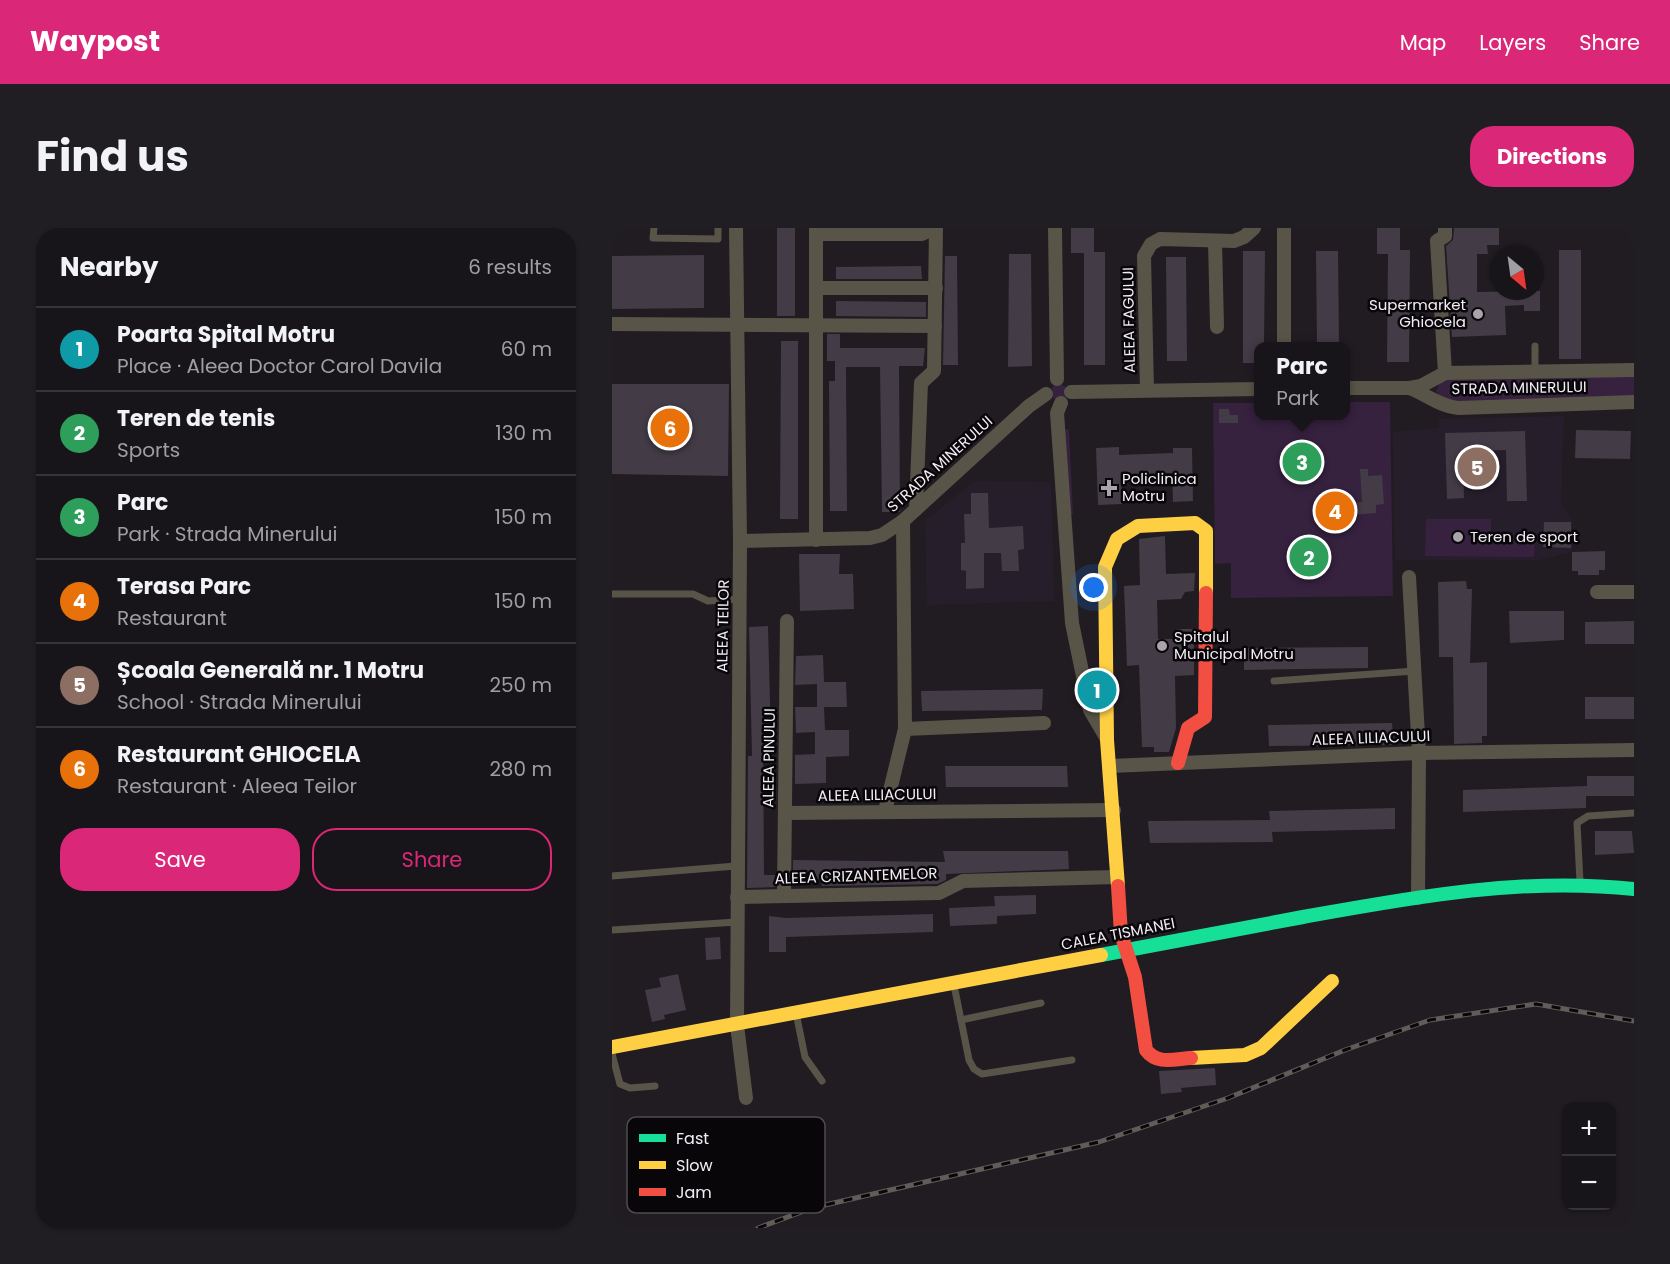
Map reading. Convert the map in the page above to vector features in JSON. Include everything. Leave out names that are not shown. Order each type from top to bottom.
[{"type":"street","name":"ALEEA TEILOR","points":[[736,228],[740,542],[736,866],[737,1024],[746,1098]]},
{"type":"street","points":[[816,540],[817,231],[922,234],[936,228],[934,371],[921,383],[916,509]]},
{"type":"street","points":[[1055,228],[1057,379]]},
{"type":"street","points":[[1217,327],[1215,241],[1234,241],[1244,237],[1254,228]]},
{"type":"street","points":[[1284,228],[1284,342]]},
{"type":"street","points":[[1445,228],[1444,236],[1437,241],[1445,373]]},
{"type":"street","name":"ALEEA FAGULUI","points":[[1147,390],[1144,256],[1147,249],[1160,239],[1215,241]]},
{"type":"street","points":[[818,288],[936,288]]},
{"type":"street","points":[[612,324],[818,323],[935,326]]},
{"type":"street","name":"STRADA MINERULUI","points":[[1350,388],[1409,388],[1421,386],[1445,373],[1634,370]]},
{"type":"street","points":[[1061,404],[1051,401],[1046,394],[1050,383],[1057,379],[1066,382],[1071,392]]},
{"type":"street","name":"STRADA MINERULUI","points":[[1409,388],[1448,407],[1634,402]]},
{"type":"street","points":[[1071,392],[1254,389]]},
{"type":"street","points":[[1071,392],[1057,413],[1072,623],[1090,710],[1107,740]]},
{"type":"street","name":"STRADA MINERULUI","points":[[740,542],[870,538],[882,535],[903,521],[1029,406],[1046,394]]},
{"type":"street","points":[[885,812],[905,729],[903,521]]},
{"type":"street","points":[[1178,763],[1188,728],[1205,717],[1206,531],[1196,523],[1138,526],[1117,539],[1105,567],[1107,740],[1124,949],[1135,977],[1146,1050],[1152,1058],[1158,1060],[1245,1055],[1261,1048],[1332,981]]},
{"type":"street","points":[[1409,577],[1419,753],[1418,898]]},
{"type":"street","points":[[1597,592],[1634,592]]},
{"type":"street","name":"ALEEA PINULUI","points":[[784,894],[787,621]]},
{"type":"street","points":[[905,729],[1044,723]]},
{"type":"street","name":"ALEEA LILIACULUI","points":[[1110,766],[1419,753],[1634,750]]},
{"type":"street","name":"ALEEA LILIACULUI","points":[[785,813],[1114,810]]},
{"type":"street","name":"ALEEA CRIZANTEMELOR","points":[[737,897],[784,894],[939,893],[963,881],[1118,877]]},
{"type":"street","name":"CALEA TISMANEI","points":[[612,1047],[1124,949],[1418,898],[1486,888],[1580,885],[1634,889]]},
{"type":"lane","points":[[654,228],[653,238],[718,239],[718,228]]},
{"type":"lane","points":[[1535,346],[1535,370]]},
{"type":"lane","points":[[612,594],[693,594],[708,601],[740,599]]},
{"type":"lane","points":[[1274,681],[1414,671]]},
{"type":"lane","points":[[1580,885],[1577,823],[1588,816],[1634,813]]},
{"type":"lane","points":[[612,876],[736,866]]},
{"type":"lane","points":[[612,930],[737,922]]},
{"type":"lane","points":[[954,982],[969,1060],[975,1070],[982,1074],[1072,1060]]},
{"type":"lane","points":[[961,1020],[1041,1003]]},
{"type":"lane","points":[[796,1013],[805,1057],[822,1081]]},
{"type":"lane","points":[[612,1054],[620,1084],[630,1088],[655,1086]]},
{"type":"shaded area","points":[[1634,375],[1634,396],[1460,403],[1439,397],[1436,391],[1441,380]]},
{"type":"shaded area","points":[[1059,384],[1067,392],[1059,400],[1051,392]]},
{"type":"shaded area","points":[[1350,402],[1390,402],[1393,596],[1231,598],[1231,563],[1215,564],[1213,403],[1254,403],[1254,420],[1350,420]]},
{"type":"shaded area","points":[[1564,416],[1561,502],[1572,520],[1572,552],[1539,560],[1395,560],[1393,432],[1439,428],[1439,419]]},
{"type":"shaded area","points":[[1069,429],[1073,514],[1068,514],[1063,430]]},
{"type":"shaded area","points":[[975,481],[1051,482],[1054,601],[927,605],[925,521]]},
{"type":"shaded area","name":"Teren de sport","points":[[1426,519],[1491,519],[1491,536],[1535,538],[1534,557],[1425,556]]},
{"type":"building","points":[[777,228],[795,228],[795,316],[777,316]]},
{"type":"building","points":[[1071,228],[1094,228],[1094,252],[1105,252],[1105,365],[1084,365],[1084,253],[1071,253]]},
{"type":"building","points":[[1377,228],[1400,228],[1400,250],[1410,250],[1409,362],[1387,362],[1388,254],[1377,254]]},
{"type":"building","points":[[1454,228],[1499,228],[1499,245],[1487,245],[1488,254],[1477,254],[1477,292],[1490,292],[1490,300],[1540,300],[1540,311],[1524,311],[1524,305],[1505,306],[1506,335],[1452,337],[1446,246],[1453,240]]},
{"type":"building","points":[[1559,250],[1581,250],[1581,359],[1559,359]]},
{"type":"building","points":[[1243,251],[1265,251],[1264,342],[1254,342],[1254,363],[1243,363]]},
{"type":"building","points":[[1316,251],[1338,251],[1339,342],[1317,342]]},
{"type":"building","points":[[1009,254],[1031,254],[1032,366],[1008,367]]},
{"type":"building","points":[[704,255],[704,308],[612,309],[612,256]]},
{"type":"building","points":[[945,256],[957,256],[958,365],[943,365]]},
{"type":"building","points":[[1166,257],[1186,257],[1187,361],[1167,361]]},
{"type":"building","points":[[921,266],[922,279],[836,279],[836,267]]},
{"type":"building","points":[[836,301],[926,302],[926,317],[836,316]]},
{"type":"building","points":[[827,334],[840,334],[840,348],[925,348],[923,366],[899,366],[900,512],[882,512],[880,367],[846,367],[847,511],[830,511],[829,381],[835,381],[835,361],[827,361]]},
{"type":"building","points":[[781,341],[798,341],[798,519],[780,519]]},
{"type":"building","points":[[612,384],[729,384],[728,476],[612,474]]},
{"type":"building","points":[[1219,409],[1229,409],[1230,415],[1238,415],[1238,423],[1219,423]]},
{"type":"building","points":[[1576,430],[1631,431],[1630,459],[1575,458]]},
{"type":"building","points":[[1525,431],[1527,501],[1507,501],[1506,450],[1463,451],[1464,498],[1447,499],[1445,433]]},
{"type":"building","name":"Policlinica Motru","points":[[1119,447],[1119,455],[1173,453],[1173,448],[1192,448],[1193,501],[1173,502],[1172,473],[1121,475],[1122,504],[1098,505],[1096,448]]},
{"type":"building","points":[[1360,469],[1368,469],[1368,476],[1382,475],[1384,504],[1376,505],[1376,513],[1353,515],[1352,503],[1362,502]]},
{"type":"building","points":[[971,493],[988,493],[989,528],[1023,526],[1024,549],[1018,550],[1019,571],[1002,571],[1001,553],[984,553],[984,588],[966,589],[966,571],[961,570],[961,543],[965,543],[964,514],[971,514]]},
{"type":"building","points":[[1544,522],[1571,522],[1571,548],[1543,547]]},
{"type":"building","name":"Spitalul Municipal Motru","points":[[1165,536],[1166,574],[1195,573],[1194,591],[1185,592],[1181,599],[1157,600],[1158,639],[1177,639],[1177,629],[1194,629],[1194,675],[1175,676],[1176,728],[1169,752],[1154,752],[1154,747],[1142,747],[1139,665],[1127,666],[1124,586],[1140,585],[1139,539]]},
{"type":"building","points":[[1605,551],[1605,570],[1599,570],[1599,575],[1578,575],[1578,571],[1572,571],[1572,552]]},
{"type":"building","points":[[799,554],[840,554],[839,574],[853,574],[854,609],[800,611]]},
{"type":"building","points":[[1466,581],[1467,589],[1472,589],[1470,663],[1487,662],[1487,736],[1482,736],[1482,743],[1454,744],[1453,657],[1439,657],[1438,582]]},
{"type":"building","points":[[1509,611],[1564,611],[1564,640],[1510,643]]},
{"type":"building","points":[[1634,621],[1634,644],[1585,644],[1585,622]]},
{"type":"building","points":[[768,626],[771,740],[763,741],[764,875],[775,875],[775,887],[747,888],[748,756],[752,756],[749,627]]},
{"type":"building","points":[[1368,647],[1368,668],[1244,670],[1244,648]]},
{"type":"building","points":[[823,655],[824,682],[846,682],[847,707],[824,707],[825,730],[849,730],[849,756],[826,757],[826,783],[795,784],[795,755],[815,754],[815,732],[796,733],[795,707],[817,707],[817,684],[795,685],[796,656]]},
{"type":"building","points":[[1043,689],[1042,710],[922,711],[921,691]]},
{"type":"building","points":[[1585,697],[1634,697],[1634,719],[1585,719]]},
{"type":"building","points":[[1392,723],[1394,745],[1269,746],[1268,725]]},
{"type":"building","points":[[945,766],[1067,766],[1068,787],[946,787]]},
{"type":"building","points":[[1587,776],[1634,776],[1634,796],[1586,796],[1586,808],[1463,812],[1463,790],[1587,786]]},
{"type":"building","points":[[1395,808],[1395,829],[1272,832],[1273,842],[1150,843],[1148,821],[1270,820],[1269,811]]},
{"type":"building","points":[[1595,831],[1632,831],[1634,853],[1595,855]]},
{"type":"building","points":[[943,851],[1068,851],[1069,869],[946,874],[946,880],[937,884],[822,886],[821,879],[793,881],[793,860],[945,862]]},
{"type":"building","points":[[1036,895],[1036,914],[997,916],[997,924],[950,926],[949,908],[995,906],[994,896]]},
{"type":"building","points":[[933,914],[933,932],[786,937],[786,952],[769,952],[769,916],[786,918]]},
{"type":"building","points":[[720,937],[721,959],[706,960],[705,938]]},
{"type":"building","points":[[678,974],[686,1010],[664,1015],[665,1019],[652,1022],[645,990],[661,987],[659,978]]},
{"type":"building","points":[[1215,1068],[1216,1085],[1181,1088],[1182,1092],[1161,1094],[1159,1071]]},
{"type":"railway","points":[[825,1205],[1099,1142],[1228,1098],[1345,1050],[1430,1020],[1536,1004],[1634,1021]]},
{"type":"railway","points":[[758,1228],[798,1213]]},
{"type":"traffic: fast","points":[[1101,955],[1427,896],[1509,887],[1592,886],[1634,889]]},
{"type":"traffic: slow","points":[[1118,886],[1107,740],[1105,567],[1117,539],[1138,526],[1195,523],[1206,531],[1206,593]]},
{"type":"traffic: slow","points":[[612,1047],[1101,955]]},
{"type":"traffic: slow","points":[[1191,1058],[1245,1055],[1261,1048],[1332,981]]},
{"type":"traffic: jam","points":[[1178,763],[1188,728],[1205,717],[1206,593]]},
{"type":"traffic: jam","points":[[1118,886],[1121,934],[1135,977],[1146,1050],[1155,1058],[1172,1060],[1191,1058]]},
{"type":"place","name":"Supermarket Ghiocela","points":[[1478,314]]},
{"type":"place","name":"Restaurant GHIOCELA","points":[[670,428]]},
{"type":"place","name":"Parc","points":[[1302,462]]},
{"type":"place","name":"Școala Generală nr. 1 Motru","points":[[1477,467]]},
{"type":"place","name":"Policlinica Motru","points":[[1109,488]]},
{"type":"place","name":"Terasa Parc","points":[[1335,511]]},
{"type":"place","name":"Teren de sport","points":[[1458,537]]},
{"type":"place","name":"Teren de tenis","points":[[1309,557]]},
{"type":"place","name":"Spitalul Municipal Motru","points":[[1162,646]]},
{"type":"place","name":"Poarta Spital Motru","points":[[1097,690]]}]
